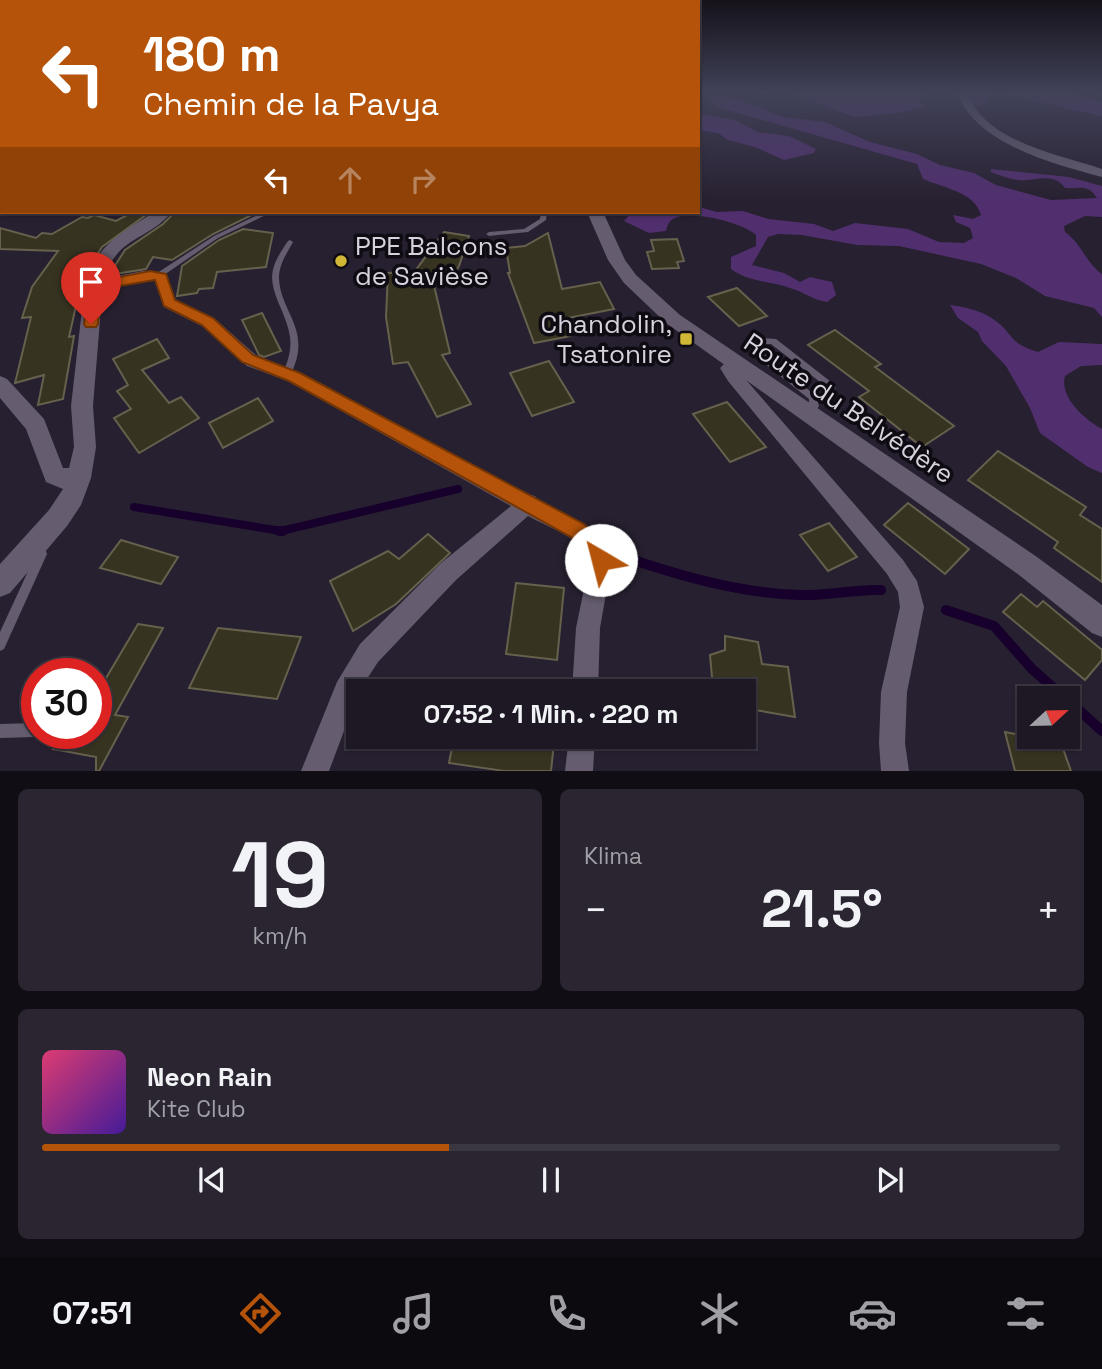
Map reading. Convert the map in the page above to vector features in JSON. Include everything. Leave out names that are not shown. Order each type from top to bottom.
[{"type":"street","points":[[989,129],[1021,144],[1102,173]]},
{"type":"street","points":[[0,584],[66,507],[79,478],[85,447],[82,406],[94,286],[99,266],[109,250],[161,214]]},
{"type":"street","name":"Route du Belvédère","points":[[596,214],[617,260],[635,285],[673,319],[1020,559],[1102,623]]},
{"type":"street","points":[[94,286],[158,275],[163,279],[166,299],[171,305],[208,321],[234,348],[253,362],[287,374],[527,502],[585,536],[596,547],[601,560],[588,628],[586,679]]},
{"type":"street","points":[[735,363],[729,368],[734,377],[895,567],[909,589],[912,607],[894,692],[895,771]]},
{"type":"street","points":[[0,384],[36,425],[54,475],[62,479],[79,478]]},
{"type":"street","points":[[315,771],[346,691],[369,653],[448,572],[507,524],[527,502]]},
{"type":"street","points":[[579,771],[581,749]]},
{"type":"lane","points":[[158,275],[216,237],[265,214]]},
{"type":"lane","points":[[489,234],[526,231],[543,220],[544,214]]},
{"type":"lane","points":[[287,374],[297,346],[274,278],[276,264],[290,242]]},
{"type":"lane","points":[[807,412],[814,406],[813,398],[761,356],[756,344],[773,341],[832,387]]},
{"type":"lane","points":[[0,645],[42,554],[37,542]]},
{"type":"lane","points":[[0,731],[21,730]]},
{"type":"shaded area","points":[[700,129],[752,129],[789,136],[816,149],[814,153],[784,160],[755,147],[728,140],[718,133]]},
{"type":"shaded area","points":[[794,129],[841,129],[870,142],[974,173],[996,185],[1051,200],[1097,198],[1090,190],[1065,188],[1055,180],[1015,179],[991,172],[991,169],[1069,177],[1102,186],[1102,217],[1085,216],[1064,226],[1065,232],[1102,274],[1102,317],[1094,308],[1045,296],[1016,278],[981,264],[899,246],[857,245],[802,235],[778,234],[768,237],[752,265],[784,273],[800,282],[810,277],[832,282],[836,295],[827,302],[817,300],[790,288],[752,279],[731,269],[731,257],[756,246],[756,235],[741,226],[717,219],[683,216],[671,220],[666,231],[649,233],[624,221],[630,214],[700,214],[700,207],[717,212],[743,211],[768,219],[814,224],[833,231],[855,223],[908,229],[939,242],[964,243],[973,238],[970,228],[956,222],[953,215],[973,219],[981,215],[977,207],[965,195],[923,179],[917,164]]},
{"type":"shaded area","points":[[950,305],[972,309],[988,316],[1021,345],[1038,352],[1059,342],[1102,344],[1102,365],[1081,366],[1065,376],[1064,384],[1075,407],[1102,429],[1102,473],[1088,467],[1040,433],[1030,408],[1006,366],[982,341],[978,332],[958,318]]},
{"type":"building","points":[[129,214],[147,214],[102,247],[82,279],[69,337],[74,336],[63,399],[38,405],[44,375],[15,383],[31,317],[22,318],[32,287],[58,251],[0,249],[0,228],[36,238],[42,233],[52,234],[82,217],[94,215],[116,221]]},
{"type":"building","points":[[173,214],[254,214],[213,234],[172,260],[153,257],[146,269],[109,275],[125,250]]},
{"type":"building","points":[[243,229],[273,233],[266,267],[217,272],[213,288],[177,296],[182,266],[219,240]]},
{"type":"building","points":[[444,232],[469,236],[459,266],[451,278],[432,277],[450,353],[442,355],[471,404],[437,417],[408,362],[393,364],[386,317],[388,273],[415,271]]},
{"type":"building","points":[[548,233],[562,289],[600,282],[614,309],[563,319],[571,336],[534,343],[508,273],[506,248],[525,246]]},
{"type":"building","points":[[677,239],[684,261],[677,262],[679,268],[652,269],[647,252],[654,251],[651,240]]},
{"type":"building","points":[[737,288],[767,316],[739,326],[708,297]]},
{"type":"building","points":[[262,313],[281,351],[264,357],[259,355],[242,320]]},
{"type":"building","points":[[835,330],[881,364],[875,367],[954,426],[922,447],[859,397],[869,391],[808,345]]},
{"type":"building","points":[[157,339],[169,358],[142,370],[169,403],[181,397],[199,418],[139,453],[114,418],[131,409],[117,391],[128,385],[113,359]]},
{"type":"building","points":[[549,361],[574,402],[532,416],[510,373]]},
{"type":"building","points":[[258,398],[273,421],[223,448],[209,423]]},
{"type":"building","points":[[727,402],[766,447],[730,462],[693,414]]},
{"type":"building","points":[[998,451],[1086,507],[1080,515],[1102,529],[1102,582],[1054,548],[1058,542],[968,480]]},
{"type":"building","points":[[908,503],[969,549],[945,574],[884,525]]},
{"type":"building","points":[[829,523],[857,557],[828,571],[800,535]]},
{"type":"building","points":[[428,534],[450,553],[396,604],[353,631],[330,581],[388,551],[399,559]]},
{"type":"building","points":[[121,540],[178,557],[161,584],[100,568]]},
{"type":"building","points":[[516,583],[564,588],[557,660],[506,654]]},
{"type":"building","points":[[1021,594],[1037,607],[1043,601],[1102,650],[1102,660],[1085,680],[1003,612]]},
{"type":"building","points":[[138,624],[163,628],[115,715],[128,717],[112,747],[112,668]]},
{"type":"building","points":[[218,628],[301,637],[277,699],[189,688]]},
{"type":"building","points":[[725,636],[758,642],[762,664],[788,667],[795,717],[756,710],[756,679],[712,679],[710,655],[725,650]]},
{"type":"building","points":[[1005,732],[1017,734],[1017,749],[1063,749],[1071,771],[1015,771]]},
{"type":"building","points":[[53,749],[111,749],[99,771],[96,771],[96,757]]},
{"type":"building","points":[[452,749],[553,749],[551,771],[504,771],[449,763]]},
{"type":"waterway","points":[[281,531],[458,489]]},
{"type":"waterway","points":[[134,507],[281,531]]},
{"type":"waterway","points":[[624,557],[689,577],[777,594],[809,595],[881,590]]},
{"type":"waterway","points":[[946,610],[994,626],[1032,669],[1051,686]]},
{"type":"waterway","points":[[1080,711],[1102,731]]},
{"type":"place","name":"PPE Balcons de Savièse","points":[[341,261]]},
{"type":"place","name":"Chandolin, Tsatonire","points":[[686,339]]},
{"type":"route","points":[[91,324],[94,286],[158,275],[163,279],[169,303],[208,321],[248,359],[295,377],[578,530],[596,547],[601,560]]}]
